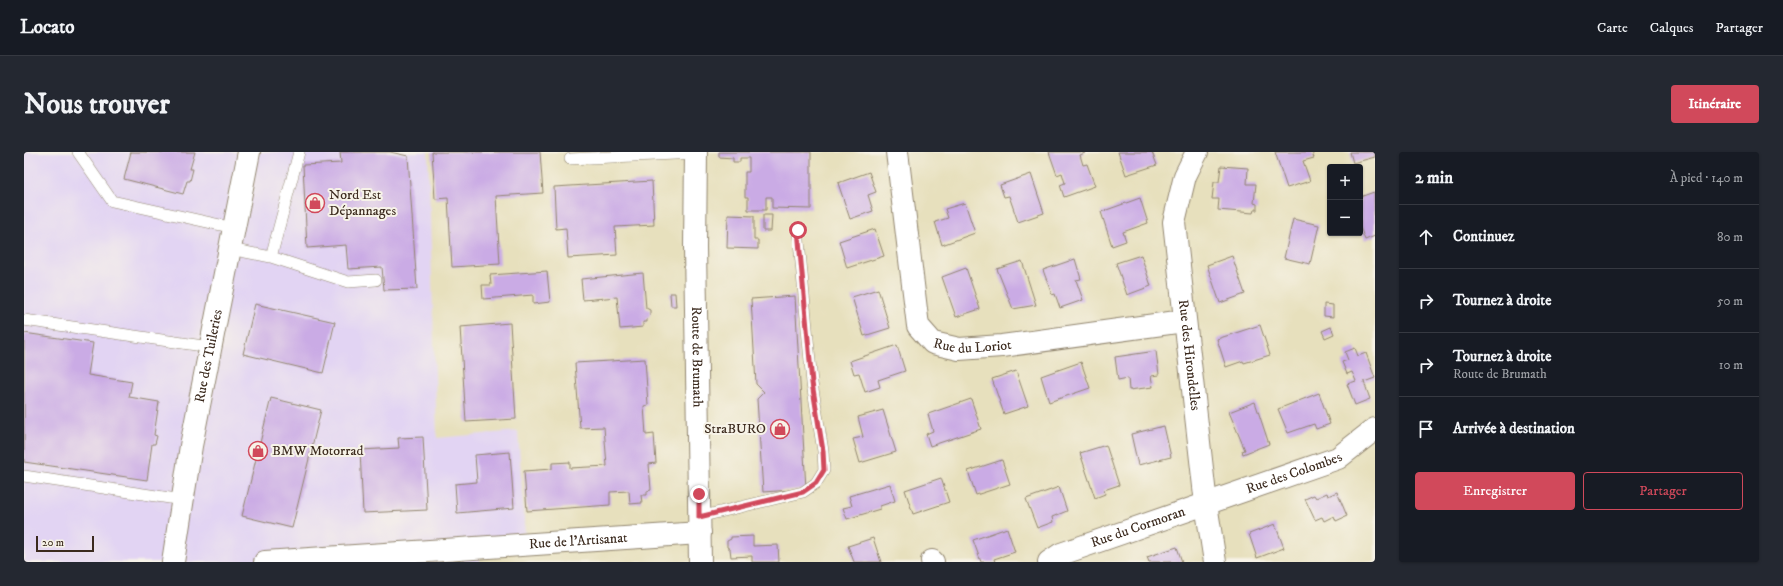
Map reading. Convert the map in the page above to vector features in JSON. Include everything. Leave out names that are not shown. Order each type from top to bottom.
[{"type":"street","name":"Rue des Tuileries","points":[[173,562],[191,446],[249,152]]},
{"type":"street","name":"Rue du Loriot","points":[[897,152],[918,326],[933,344],[959,348],[1002,346],[1184,321]]},
{"type":"street","name":"Rue des Hirondelles","points":[[1197,152],[1185,176],[1174,222],[1184,321],[1206,504],[1216,562]]},
{"type":"street","name":"Route de Brumath","points":[[696,153],[695,247],[700,562]]},
{"type":"street","name":"Rue des Colombes","points":[[1206,504],[1338,458],[1375,429]]},
{"type":"street","name":"Rue du Cormoran","points":[[1049,562],[1061,554],[1206,504]]},
{"type":"street","name":"Rue de l'Artisanat","points":[[265,562],[324,560],[699,525]]},
{"type":"lane","points":[[78,152],[112,201],[234,228]]},
{"type":"lane","points":[[271,257],[299,152]]},
{"type":"lane","points":[[570,159],[696,153]]},
{"type":"lane","points":[[699,525],[803,492],[816,483],[824,470],[823,451],[812,383],[798,230]]},
{"type":"lane","points":[[230,249],[271,257],[348,282],[376,280]]},
{"type":"lane","points":[[24,320],[210,347]]},
{"type":"lane","points":[[24,476],[183,500]]},
{"type":"shaded area","points":[[24,152],[428,152],[437,438],[518,431],[525,533],[478,540],[480,562],[24,562]]},
{"type":"building","points":[[131,152],[195,152],[190,169],[193,169],[190,181],[187,181],[183,194],[124,179]]},
{"type":"building","points":[[340,152],[390,152],[408,156],[417,289],[384,290],[382,267],[348,269],[346,245],[307,248],[303,165],[341,163]]},
{"type":"building","points":[[432,152],[540,152],[543,193],[496,196],[500,264],[452,267],[448,198],[435,199]]},
{"type":"building","points":[[719,152],[811,152],[811,209],[772,208],[772,197],[766,197],[766,210],[748,210],[748,197],[745,197],[745,172],[749,172],[749,158],[740,158],[740,162],[733,162],[733,158],[719,157]]},
{"type":"building","points":[[1049,152],[1084,152],[1085,153],[1080,155],[1083,165],[1087,164],[1095,186],[1064,197],[1060,185],[1065,183],[1062,173],[1057,175]]},
{"type":"building","points":[[1118,152],[1152,152],[1157,165],[1126,175]]},
{"type":"building","points":[[1275,152],[1312,152],[1314,158],[1303,161],[1310,181],[1287,188]]},
{"type":"building","points":[[1350,152],[1375,152],[1375,157],[1353,163]]},
{"type":"building","points":[[1221,166],[1248,168],[1247,184],[1256,184],[1254,203],[1257,204],[1257,210],[1254,210],[1253,213],[1218,210],[1219,199],[1212,199],[1214,182],[1219,182]]},
{"type":"building","points":[[869,172],[876,192],[868,195],[873,211],[850,219],[838,183]]},
{"type":"building","points":[[1031,174],[1044,213],[1018,222],[1009,196],[1004,197],[1000,185]]},
{"type":"building","points":[[652,181],[654,225],[615,227],[617,255],[568,258],[566,228],[556,229],[554,187]]},
{"type":"building","points":[[1374,192],[1375,236],[1365,240],[1363,235],[1363,196]]},
{"type":"building","points":[[1140,198],[1148,223],[1123,232],[1126,241],[1112,246],[1101,212]]},
{"type":"building","points":[[965,203],[975,233],[942,245],[935,222],[948,218],[945,209]]},
{"type":"building","points":[[728,215],[754,216],[754,240],[758,240],[758,249],[727,248]]},
{"type":"building","points":[[763,215],[772,215],[771,231],[763,231]]},
{"type":"building","points":[[1293,219],[1319,225],[1310,264],[1284,258]]},
{"type":"building","points":[[875,229],[884,256],[847,268],[839,241]]},
{"type":"building","points":[[1141,255],[1151,286],[1127,295],[1116,263]]},
{"type":"building","points":[[1232,256],[1245,294],[1220,303],[1207,265]]},
{"type":"building","points":[[1075,259],[1081,279],[1076,280],[1083,300],[1060,308],[1055,294],[1052,295],[1043,270]]},
{"type":"building","points":[[1022,261],[1036,305],[1013,309],[997,269]]},
{"type":"building","points":[[966,268],[980,309],[956,317],[942,277]]},
{"type":"building","points":[[547,271],[550,302],[533,304],[533,295],[483,299],[482,285],[491,285],[490,275]]},
{"type":"building","points":[[643,273],[646,308],[650,310],[650,316],[647,319],[647,322],[643,322],[643,327],[620,329],[617,297],[583,300],[581,279]]},
{"type":"building","points":[[878,289],[890,328],[864,336],[852,297]]},
{"type":"building","points":[[670,293],[675,293],[676,306],[671,306]]},
{"type":"building","points":[[795,296],[806,489],[763,492],[757,399],[764,392],[756,384],[751,299]]},
{"type":"building","points":[[255,304],[335,322],[323,373],[243,354]]},
{"type":"building","points":[[1324,304],[1333,305],[1333,317],[1324,316]]},
{"type":"building","points":[[510,323],[516,419],[466,422],[460,327]]},
{"type":"building","points":[[1260,325],[1270,355],[1244,363],[1243,361],[1226,367],[1217,339]]},
{"type":"building","points":[[1331,327],[1334,334],[1325,338],[1322,331]]},
{"type":"building","points":[[24,333],[93,343],[88,375],[132,382],[129,397],[159,402],[154,435],[157,436],[155,444],[152,444],[147,480],[24,462]]},
{"type":"building","points":[[897,345],[905,371],[878,380],[880,387],[865,392],[859,373],[854,374],[850,361]]},
{"type":"building","points":[[1355,348],[1358,356],[1366,353],[1375,378],[1364,382],[1370,399],[1355,405],[1347,384],[1356,381],[1352,372],[1347,374],[1342,362],[1348,360],[1345,352]]},
{"type":"building","points":[[1156,351],[1159,375],[1151,376],[1153,387],[1129,390],[1128,378],[1118,380],[1115,357]]},
{"type":"building","points":[[645,359],[648,405],[644,406],[646,435],[654,434],[656,463],[649,464],[651,490],[647,491],[647,495],[641,495],[642,503],[630,504],[629,491],[610,492],[610,505],[527,511],[524,471],[552,469],[552,463],[570,462],[570,468],[607,466],[604,427],[580,428],[575,363]]},
{"type":"building","points":[[1081,362],[1090,388],[1049,402],[1041,376]]},
{"type":"building","points":[[1016,371],[1028,406],[1004,414],[992,379]]},
{"type":"building","points":[[1319,393],[1330,424],[1316,429],[1314,424],[1288,433],[1278,409]]},
{"type":"building","points":[[271,398],[321,410],[292,528],[242,516]]},
{"type":"building","points":[[971,399],[981,429],[930,446],[926,434],[933,431],[928,414]]},
{"type":"building","points":[[1255,402],[1269,444],[1243,454],[1242,451],[1245,450],[1229,412]]},
{"type":"building","points":[[883,410],[896,452],[860,463],[853,439],[863,437],[858,417]]},
{"type":"building","points":[[1164,426],[1171,457],[1138,465],[1131,434]]},
{"type":"building","points":[[423,437],[427,510],[363,513],[360,450],[399,448],[398,438]]},
{"type":"building","points":[[1106,445],[1119,485],[1104,490],[1105,494],[1095,498],[1080,453]]},
{"type":"building","points":[[510,452],[514,508],[457,513],[455,484],[477,482],[475,455]]},
{"type":"building","points":[[1002,460],[1010,484],[976,495],[968,471]]},
{"type":"building","points":[[941,478],[949,502],[913,514],[905,490]]},
{"type":"building","points":[[890,484],[895,501],[880,506],[880,509],[847,519],[843,508],[852,506],[849,496]]},
{"type":"building","points":[[1059,487],[1067,511],[1052,517],[1053,522],[1037,528],[1026,499]]},
{"type":"building","points":[[1337,492],[1347,516],[1336,521],[1334,516],[1324,521],[1322,517],[1315,520],[1305,499],[1314,495],[1316,498],[1327,493],[1328,496]]},
{"type":"building","points":[[1275,524],[1284,548],[1257,558],[1249,534]]},
{"type":"building","points":[[1007,528],[1015,552],[994,559],[995,562],[981,562],[973,540]]},
{"type":"building","points":[[753,536],[753,546],[778,545],[779,562],[752,562],[752,556],[731,557],[730,549],[727,547],[727,541],[731,539],[731,537]]},
{"type":"building","points":[[873,538],[881,562],[854,562],[848,546]]},
{"type":"building","points":[[1177,547],[1182,562],[1149,562],[1147,557]]},
{"type":"place","name":"Nord Est Dépannages","points":[[315,203]]},
{"type":"place","name":"StraBURO","points":[[780,429]]},
{"type":"place","name":"BMW Motorrad","points":[[258,451]]},
{"type":"route","points":[[699,494],[699,517],[803,492],[816,483],[824,470],[823,451],[812,383],[798,230]]}]
